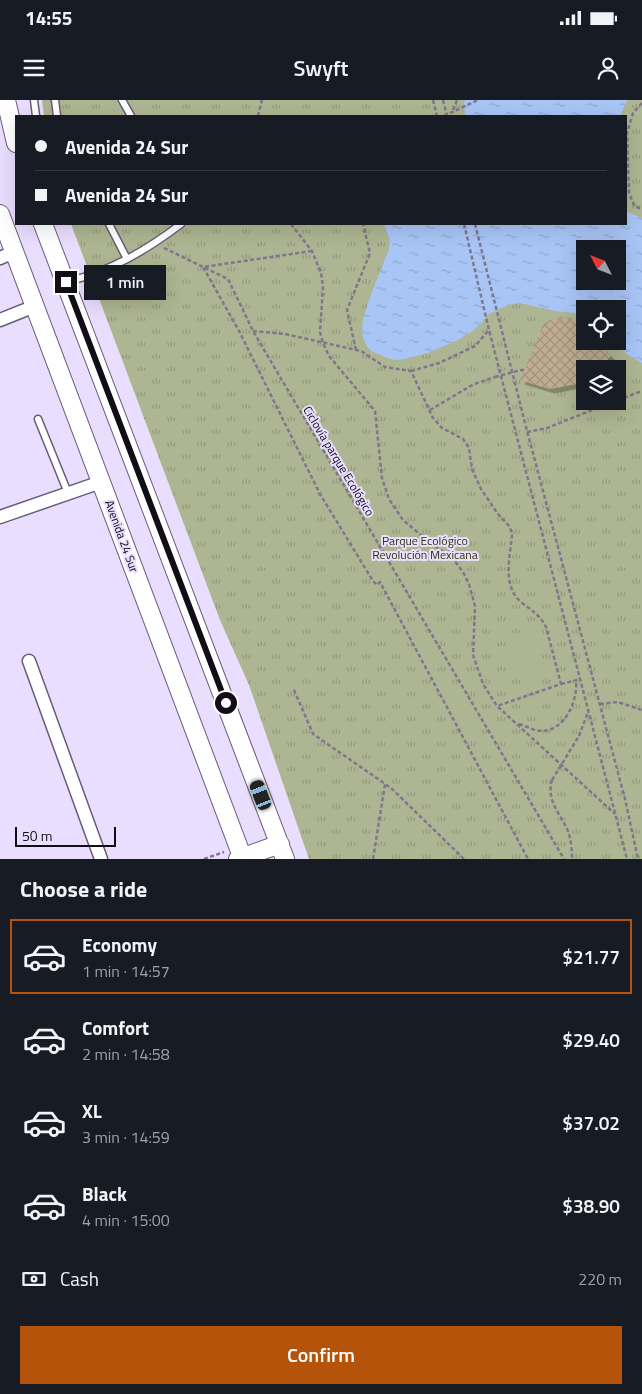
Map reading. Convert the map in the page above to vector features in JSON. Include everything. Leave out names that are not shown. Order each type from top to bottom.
[{"type":"main road","points":[[6,102],[15,138]]},
{"type":"main road","name":"Avenida 24 Sur","points":[[0,214],[7,255],[35,306],[240,856]]},
{"type":"main road","points":[[43,225],[283,852],[240,856]]},
{"type":"street","points":[[0,320],[35,306]]},
{"type":"street","points":[[0,517],[101,482]]},
{"type":"street","points":[[29,661],[101,859]]},
{"type":"lane","points":[[34,100],[36,115]]},
{"type":"lane","points":[[55,100],[58,115]]},
{"type":"lane","points":[[122,100],[130,115]]},
{"type":"lane","points":[[110,225],[127,259]]},
{"type":"lane","points":[[66,282],[108,270],[153,245],[180,225]]},
{"type":"lane","points":[[38,419],[68,493]]},
{"type":"path","points":[[258,115],[262,100]]},
{"type":"path","points":[[433,100],[437,115]]},
{"type":"path","points":[[443,100],[446,115]]},
{"type":"path","points":[[453,111],[457,100]]},
{"type":"path","points":[[447,115],[478,100]]},
{"type":"path","points":[[642,103],[633,113],[627,132],[629,193],[634,205],[642,210]]},
{"type":"path","points":[[292,225],[312,251],[321,273],[323,286],[320,332],[323,344],[330,356],[375,411],[382,478],[389,499],[403,520],[454,560],[469,584],[475,606],[473,655],[483,684],[497,706],[615,814]]},
{"type":"path","points":[[356,350],[347,310],[370,253],[364,225]]},
{"type":"path","points":[[464,225],[588,712],[628,859]]},
{"type":"path","points":[[475,225],[527,432],[625,799],[638,859]]},
{"type":"path","name":"Ciclovía parque Ecológico","points":[[158,244],[228,279],[252,332],[564,859]]},
{"type":"path","points":[[312,251],[203,267],[240,331],[320,494],[373,581],[377,585],[380,582],[528,859]]},
{"type":"path","points":[[252,332],[285,334],[361,351],[385,367],[411,371],[439,363],[475,346],[490,330]]},
{"type":"path","points":[[430,410],[474,384],[523,370]]},
{"type":"path","points":[[411,371],[430,410],[442,428],[463,439],[469,448],[472,469],[481,489],[498,514],[510,527],[512,535],[509,585],[513,594],[541,618],[546,627],[561,684]]},
{"type":"path","points":[[626,397],[642,391]]},
{"type":"path","points":[[527,432],[547,428],[593,410]]},
{"type":"path","points":[[497,706],[581,679]]},
{"type":"path","points":[[515,722],[542,731],[554,727],[575,702],[576,680]]},
{"type":"path","points":[[294,690],[313,734],[385,784],[464,859]]},
{"type":"path","points":[[600,704],[618,702],[642,710]]},
{"type":"path","points":[[572,859],[572,848],[568,832],[558,815],[550,795],[552,780],[579,736],[588,712]]},
{"type":"path","points":[[373,859],[385,784]]},
{"type":"path","points":[[204,859],[240,856]]},
{"type":"green space","name":"Parque Ecológico Revolución Mexicana","points":[[42,100],[642,100],[642,859],[309,859],[249,685],[220,620],[71,225],[627,225],[627,115],[44,115]]},
{"type":"green space","points":[[338,484],[358,519],[340,529],[320,494]]},
{"type":"green space","points":[[367,536],[389,572],[373,581],[352,545]]},
{"type":"green space","points":[[424,629],[444,665],[430,673],[409,636]]},
{"type":"green space","points":[[534,631],[540,673],[514,677],[508,634]]},
{"type":"green space","points":[[455,683],[478,722],[462,732],[439,692]]},
{"type":"water","points":[[465,100],[627,100],[620,115],[465,115]]},
{"type":"water","points":[[627,211],[642,218],[642,363],[623,350],[626,350],[626,300],[576,300],[576,313],[555,311],[520,303],[508,305],[487,315],[481,324],[458,340],[428,353],[394,360],[371,351],[363,337],[363,319],[389,249],[390,240],[384,225],[627,225]]},
{"type":"building","points":[[558,318],[571,318],[576,323],[576,350],[605,350],[611,356],[607,360],[576,360],[576,384],[550,389],[520,380],[543,325],[547,321]]},
{"type":"route","points":[[66,282],[226,703]]}]
